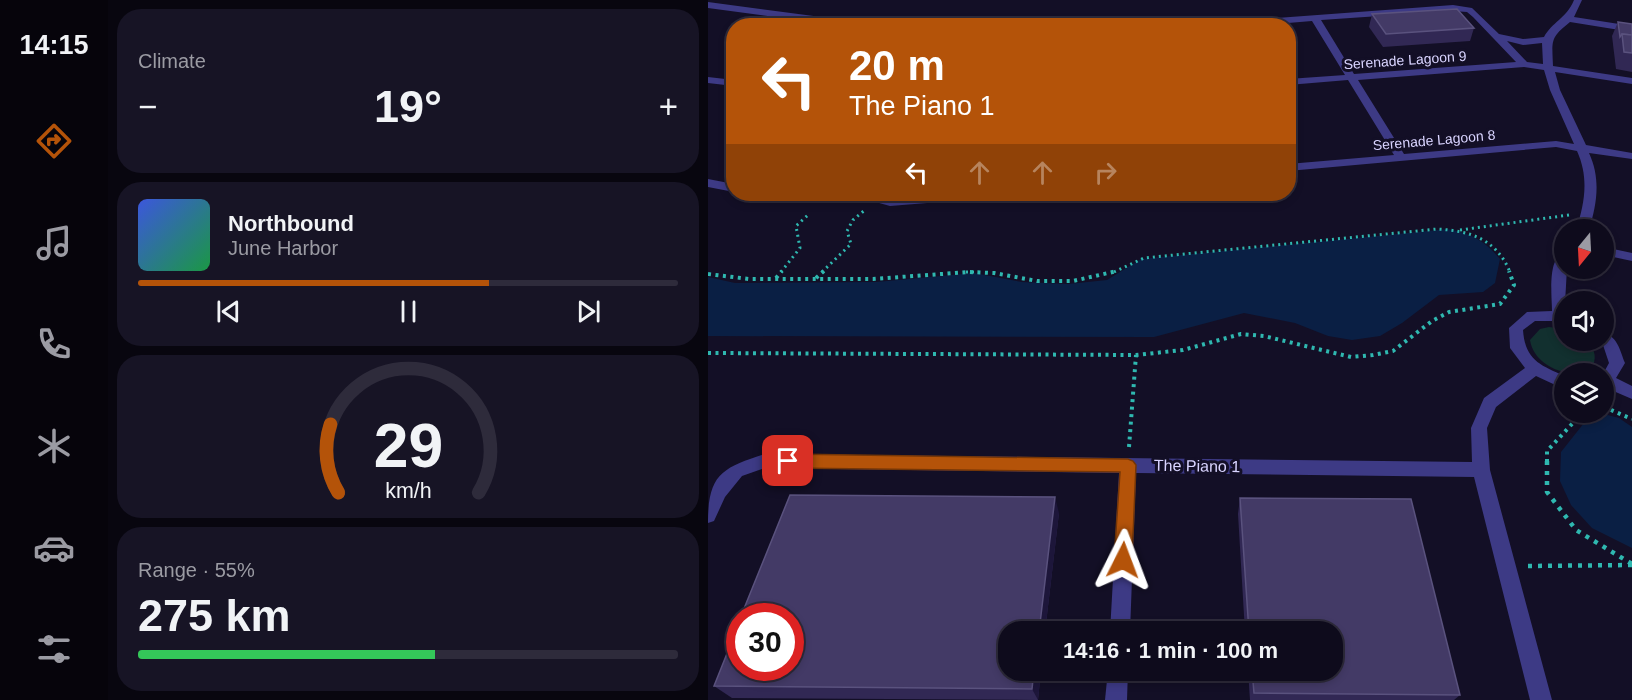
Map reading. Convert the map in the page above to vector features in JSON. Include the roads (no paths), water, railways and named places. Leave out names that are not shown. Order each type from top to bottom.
[{"type":"street","points":[[1578,0],[1568,19],[1554,27],[1547,40],[1547,68],[1582,148],[1593,181],[1591,212],[1588,219]]},
{"type":"street","points":[[709,6],[804,18]]},
{"type":"street","points":[[1296,19],[1453,8],[1469,10],[1524,64]]},
{"type":"street","points":[[1315,18],[1401,158]]},
{"type":"street","points":[[1568,19],[1632,28]]},
{"type":"street","points":[[1496,35],[1523,42],[1547,40]]},
{"type":"street","name":"Serenade Lagoon 9","points":[[1296,81],[1524,64],[1632,81]]},
{"type":"street","points":[[708,80],[726,83]]},
{"type":"street","name":"Serenade Lagoon 8","points":[[1296,167],[1556,144],[1632,156]]},
{"type":"street","points":[[708,183],[726,186]]},
{"type":"street","points":[[888,201],[902,201]]},
{"type":"street","points":[[1614,253],[1632,257]]},
{"type":"street","points":[[1554,315],[1532,316],[1516,328],[1516,348],[1534,369],[1554,378]]},
{"type":"street","points":[[1612,351],[1617,363],[1614,367]]},
{"type":"street","points":[[1534,369],[1490,404],[1479,428],[1481,470],[1541,700]]},
{"type":"street","points":[[1614,384],[1632,393]]},
{"type":"street","name":"The Piano 1","points":[[708,515],[719,492],[735,471],[765,461],[1481,470]]},
{"type":"street","points":[[1121,621],[1128,465]]},
{"type":"street","points":[[1116,700],[1117,681]]},
{"type":"water","points":[[1448,229],[1477,239],[1500,259],[1495,283],[1483,292],[1439,295],[1402,323],[1380,336],[1352,340],[1328,336],[1295,323],[1244,313],[1154,337],[708,336],[708,277],[735,283],[876,282],[974,273],[1022,282],[1068,284],[1107,280],[1141,259]]},
{"type":"water","points":[[1614,417],[1632,427],[1632,548],[1592,528],[1571,505],[1560,481],[1561,452],[1584,423],[1614,423]]}]
